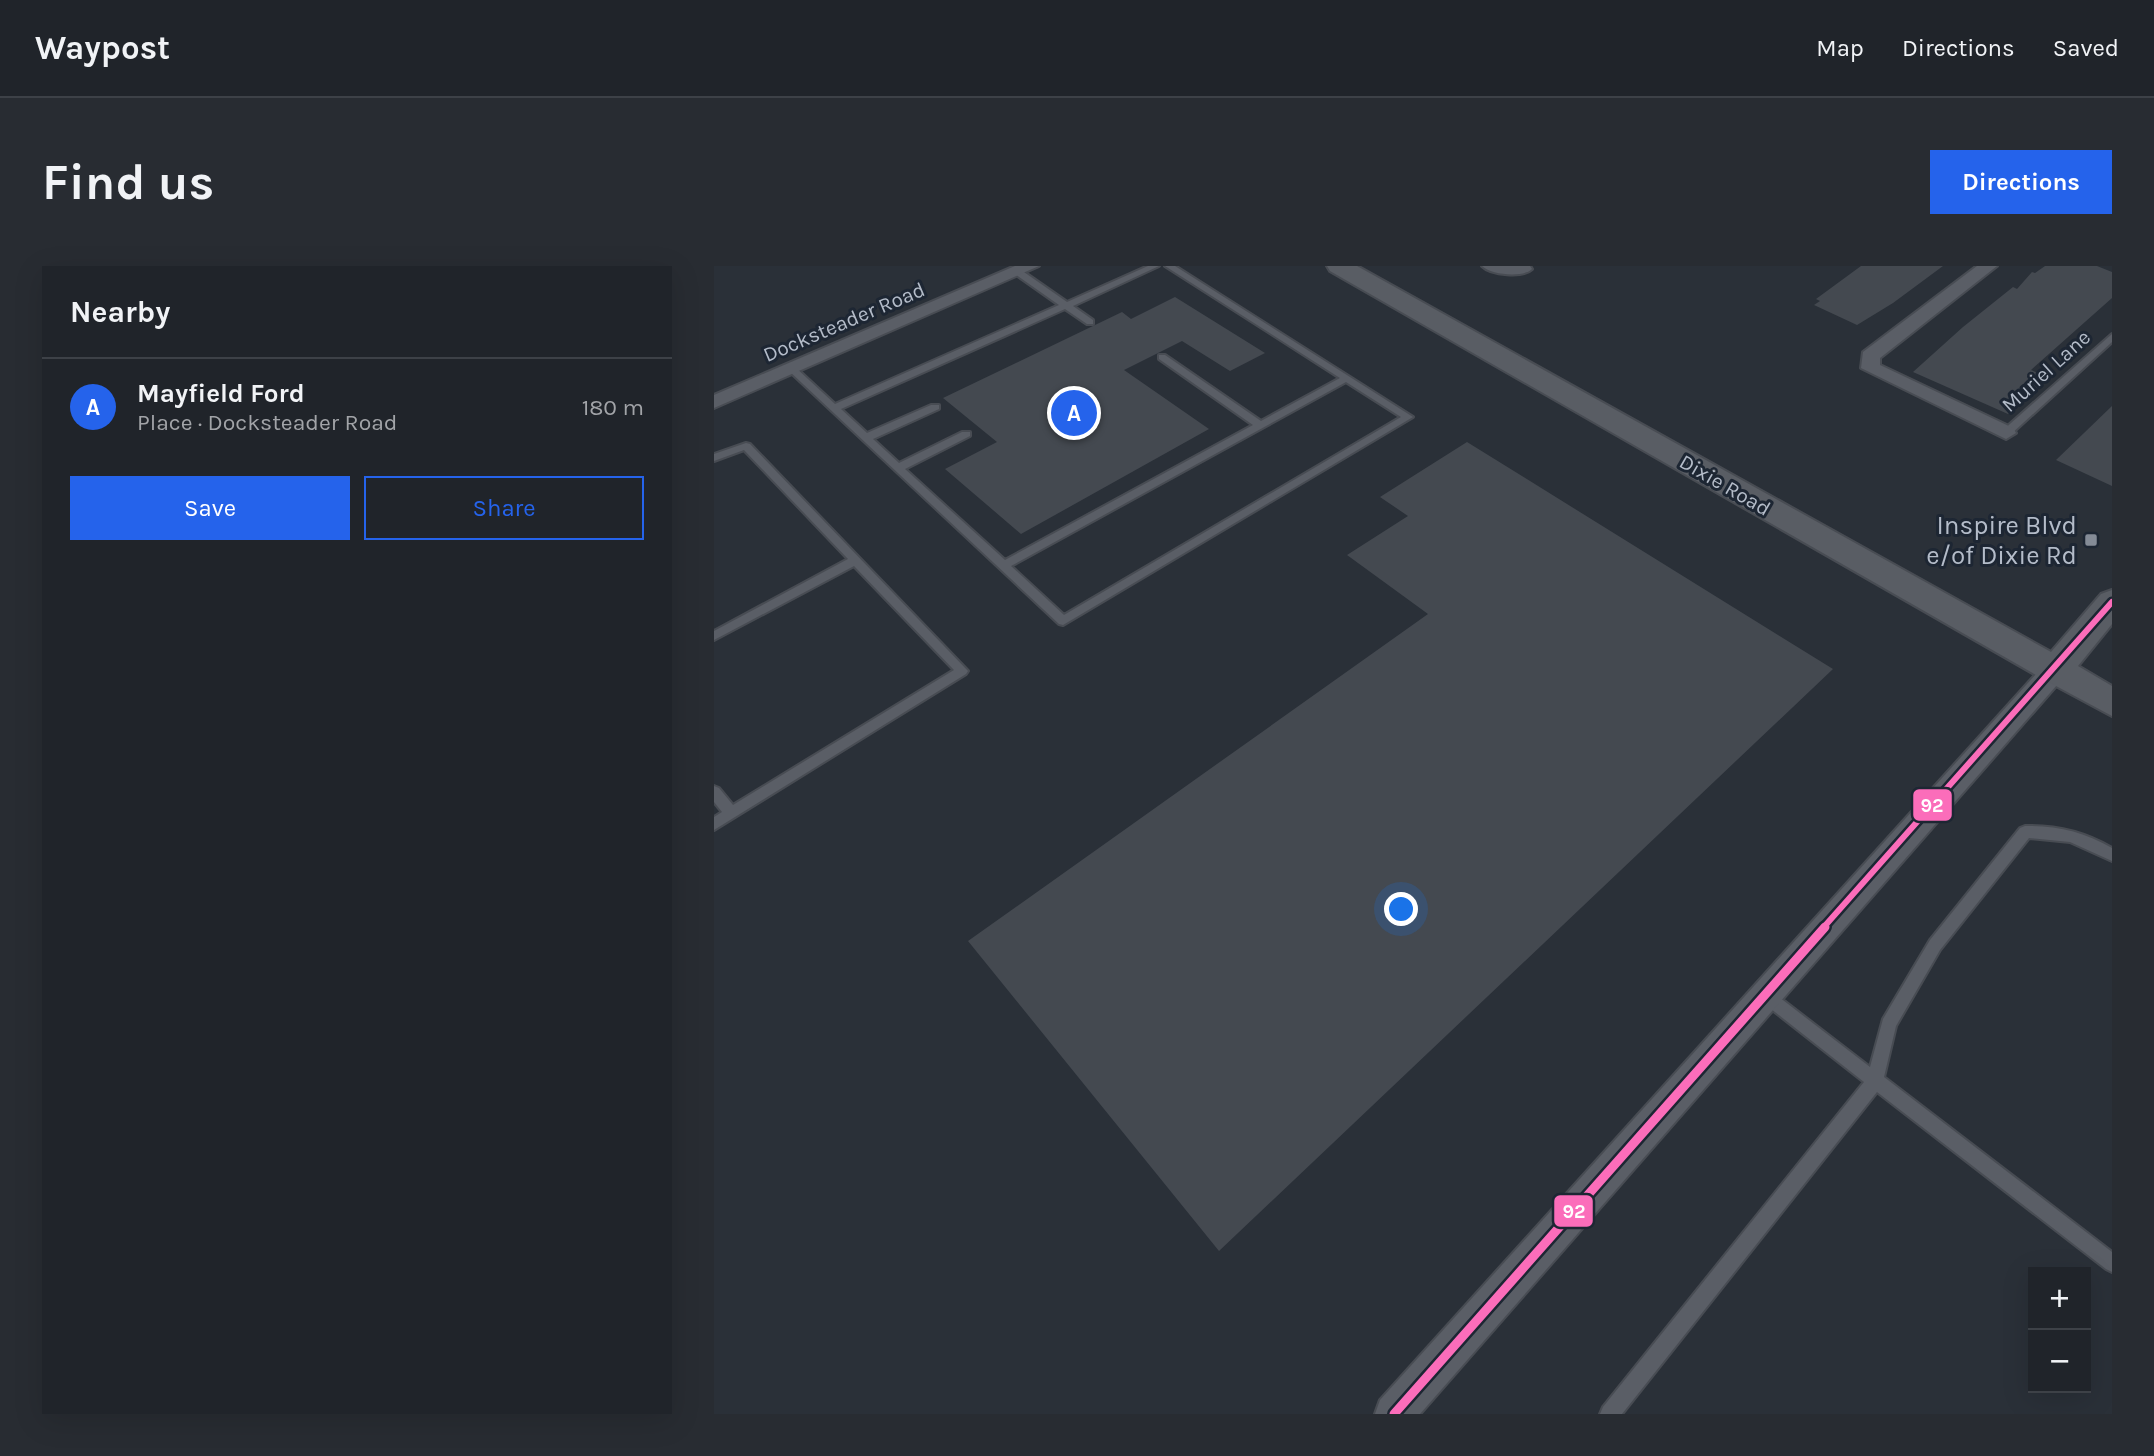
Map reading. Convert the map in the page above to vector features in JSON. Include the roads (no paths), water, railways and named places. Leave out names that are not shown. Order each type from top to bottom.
[{"type":"main road","name":"Dixie Road","points":[[1339,266],[2112,702]]},
{"type":"main road","points":[[2055,670],[2112,602]]},
{"type":"street","points":[[1491,266],[1523,269]]},
{"type":"street","points":[[1988,266],[1870,356],[1871,368],[2006,433]]},
{"type":"street","name":"Docksteader Road","points":[[714,402],[1024,269]]},
{"type":"street","points":[[1394,1414],[2055,670]]},
{"type":"lane","points":[[834,408],[1155,266]]},
{"type":"lane","points":[[792,369],[1063,621],[1408,417],[1169,266]]},
{"type":"lane","points":[[1024,269],[1090,322]]},
{"type":"lane","name":"Muriel Lane","points":[[2006,433],[2112,337]]},
{"type":"lane","points":[[1161,357],[1261,425]]},
{"type":"lane","points":[[1003,566],[1347,378]]},
{"type":"lane","points":[[866,438],[935,407]]},
{"type":"lane","points":[[898,468],[966,434]]},
{"type":"lane","points":[[714,458],[746,446],[962,671],[714,824]]},
{"type":"lane","points":[[714,636],[856,560]]},
{"type":"lane","points":[[714,792],[731,813]]},
{"type":"lane","points":[[1610,1414],[1875,1081],[1889,1024],[1935,944],[2025,832],[2052,830],[2086,839],[2112,855]]},
{"type":"lane","points":[[1766,996],[2112,1263]]},
{"type":"place","name":"Mayfield Ford","points":[[1074,413]]},
{"type":"place","name":"Inspire Blvd e/of Dixie Rd","points":[[2091,540]]}]
